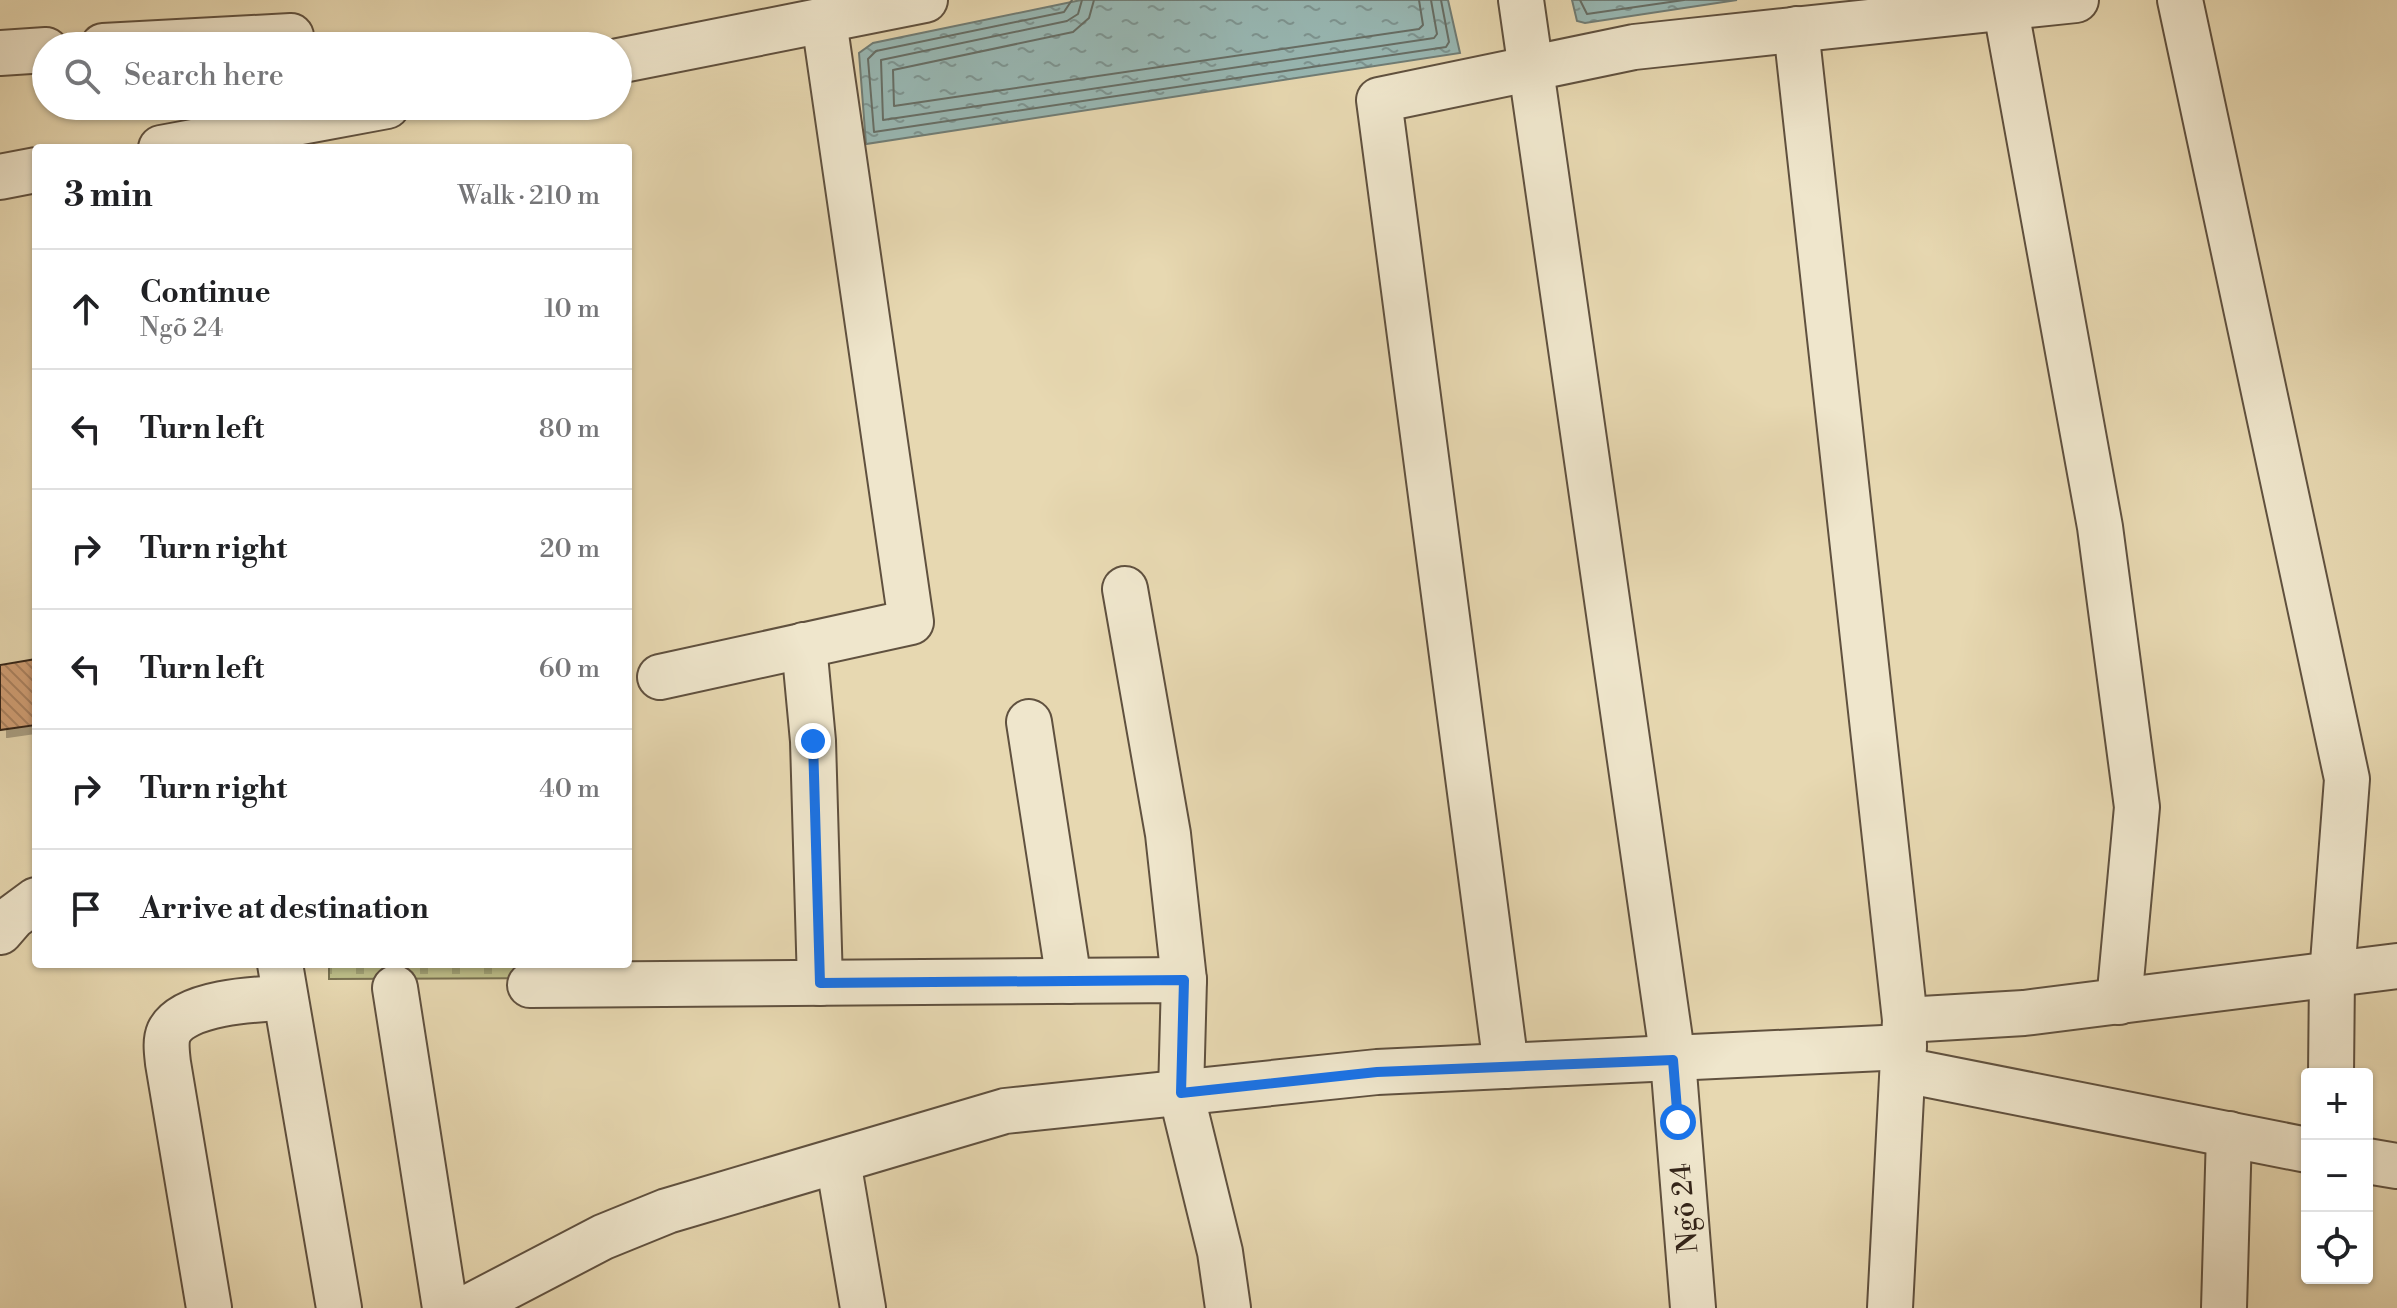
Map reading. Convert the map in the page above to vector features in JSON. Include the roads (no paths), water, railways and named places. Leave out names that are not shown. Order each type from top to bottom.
[{"type":"street","points":[[632,58],[925,0]]},
{"type":"street","name":"Ngõ 24","points":[[1521,0],[1673,1060],[1693,1308]]},
{"type":"street","points":[[1506,1066],[1379,100],[1634,47],[2005,5],[2076,0]]},
{"type":"street","points":[[2180,0],[2347,779],[2332,976],[2331,1068]]},
{"type":"street","points":[[2005,5],[2100,527],[2137,807],[2119,1002]]},
{"type":"street","points":[[660,677],[911,622],[824,21]]},
{"type":"street","points":[[243,32],[293,27]]},
{"type":"street","points":[[1796,29],[1904,1046],[1890,1308]]},
{"type":"street","points":[[0,53],[32,51]]},
{"type":"street","points":[[183,144],[312,120]]},
{"type":"street","points":[[0,177],[32,171]]},
{"type":"street","points":[[1125,589],[1168,834],[1184,980],[1181,1093],[1220,1252],[1228,1308]]},
{"type":"street","points":[[804,645],[813,741],[820,983]]},
{"type":"street","points":[[1029,722],[1069,981]]},
{"type":"street","points":[[0,932],[32,903]]},
{"type":"street","points":[[467,1308],[603,1237],[667,1211],[1005,1111],[1377,1072],[1673,1060],[1904,1046],[2119,1002],[2397,966]]},
{"type":"street","points":[[530,985],[1184,980]]},
{"type":"street","points":[[209,1308],[168,1063],[169,1032],[178,1021],[241,1000],[282,981],[339,1308]]},
{"type":"street","points":[[395,988],[445,1308]]},
{"type":"street","points":[[1904,1046],[2229,1134],[2301,1149]]},
{"type":"street","points":[[2224,1308],[2229,1134]]},
{"type":"street","points":[[838,1161],[863,1308]]},
{"type":"street","points":[[2373,1162],[2397,1166]]},
{"type":"water","points":[[1081,0],[1448,0],[1460,53],[866,144],[859,53],[873,43]]},
{"type":"water","points":[[1572,0],[1737,0],[1585,23],[1577,21]]}]
